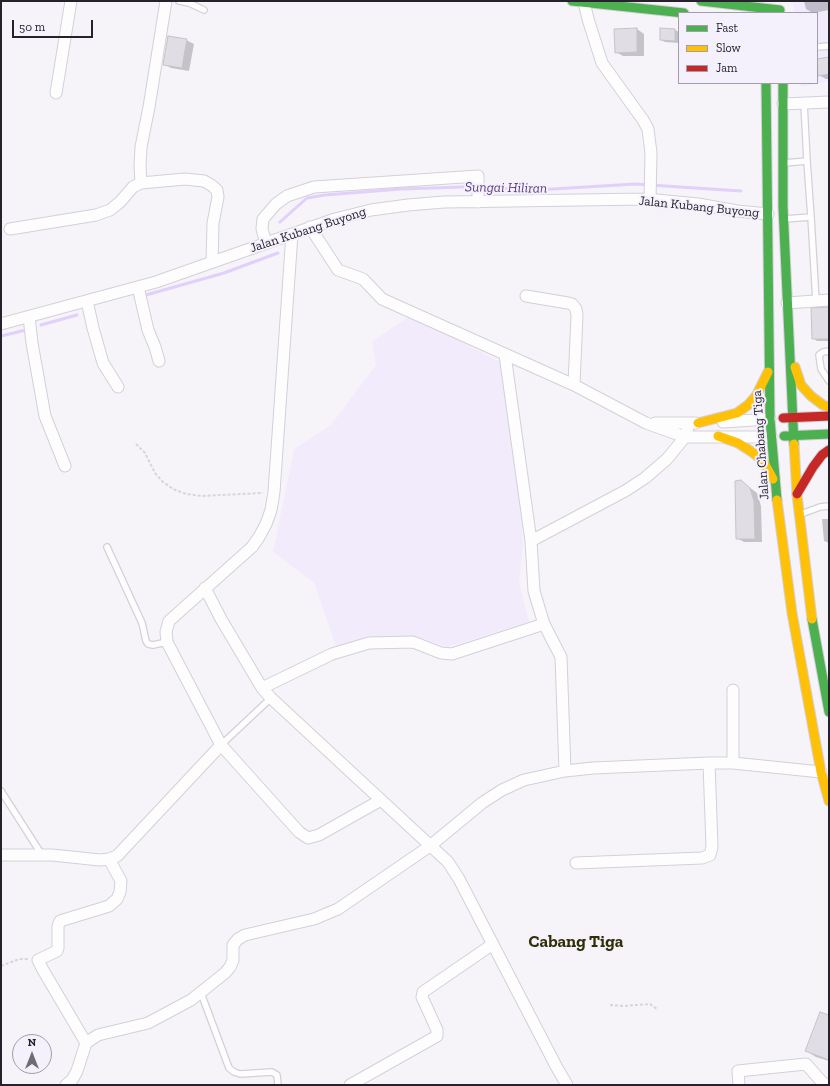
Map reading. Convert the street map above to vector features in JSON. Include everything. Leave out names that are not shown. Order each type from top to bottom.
[{"type":"main road","points":[[572,1],[678,12]]},
{"type":"main road","points":[[708,1],[780,8]]},
{"type":"main road","name":"Jalan Chabang Tiga","points":[[766,84],[770,419],[775,483],[792,613],[821,772],[829,801]]},
{"type":"main road","points":[[783,84],[783,207],[792,418],[797,494],[810,613],[829,712]]},
{"type":"main road","points":[[790,353],[801,385],[811,396],[823,405],[829,407]]},
{"type":"main road","points":[[693,423],[737,413],[748,405],[756,396],[770,370]]},
{"type":"main road","points":[[770,419],[829,416]]},
{"type":"main road","points":[[772,437],[829,434]]},
{"type":"main road","points":[[718,436],[738,443],[763,461],[775,483]]},
{"type":"main road","points":[[797,494],[813,467],[822,455],[829,450]]},
{"type":"street","points":[[56,93],[71,1]]},
{"type":"street","points":[[141,183],[141,147],[166,1]]},
{"type":"street","points":[[584,2],[602,63],[648,129],[651,153],[650,200]]},
{"type":"street","points":[[783,104],[829,102]]},
{"type":"street","points":[[266,243],[262,229],[263,219],[276,204],[287,196],[314,187],[478,176],[478,202]]},
{"type":"street","points":[[10,229],[96,215],[110,210],[120,202],[133,187],[141,183],[185,179],[204,181],[217,190],[218,197],[213,223],[212,262]]},
{"type":"street","name":"Jalan Kubang Buyong","points":[[1,324],[156,282],[310,227],[372,210],[415,204],[444,202],[650,200],[698,204],[737,211],[768,210]]},
{"type":"street","points":[[310,227],[338,270],[362,279],[382,299],[574,385],[646,423],[685,437],[772,437]]},
{"type":"street","points":[[292,234],[274,492],[271,510],[266,524],[252,547],[169,621],[166,632],[167,642],[221,745],[299,832],[308,838],[319,835],[381,800]]},
{"type":"street","points":[[138,287],[148,330],[159,361]]},
{"type":"street","points":[[526,296],[572,304],[576,309],[578,315],[574,385]]},
{"type":"street","points":[[787,304],[829,300]]},
{"type":"street","points":[[87,301],[103,362],[118,387]]},
{"type":"street","points":[[29,316],[32,343],[45,416],[65,466]]},
{"type":"street","points":[[505,355],[531,541],[534,586],[544,624],[561,657],[565,771]]},
{"type":"street","points":[[646,423],[693,423],[770,419]]},
{"type":"street","points":[[531,541],[625,491],[645,478],[668,459],[685,437],[693,423]]},
{"type":"street","points":[[206,588],[220,619],[262,688],[448,862],[459,878],[567,1085]]},
{"type":"street","points":[[262,688],[332,654],[369,644],[413,642],[441,653],[452,654],[544,624]]},
{"type":"street","points":[[733,690],[734,763]]},
{"type":"street","points":[[1,855],[42,854],[100,860],[117,856],[221,745]]},
{"type":"street","points":[[66,1085],[72,1080],[77,1072],[86,1042],[98,1035],[148,1023],[191,1000],[225,973],[230,967],[233,960],[233,945],[238,939],[246,935],[301,923],[338,910],[430,846],[482,803],[502,790],[524,780],[565,771],[593,768],[709,763],[734,763],[821,772]]},
{"type":"street","points":[[576,863],[702,858],[710,854],[712,847],[709,763]]},
{"type":"street","points":[[86,1042],[42,970],[38,960],[56,951],[58,948],[58,926],[60,920],[109,906],[117,899],[120,892],[121,881],[109,859]]},
{"type":"street","points":[[350,1085],[437,1036],[437,1030],[422,997],[423,992],[493,944]]},
{"type":"street","points":[[739,1085],[738,1071],[806,1064],[826,1085]]},
{"type":"lane","points":[[178,1],[189,3],[204,10]]},
{"type":"lane","points":[[818,47],[829,46]]},
{"type":"lane","points":[[804,103],[816,301]]},
{"type":"lane","points":[[782,166],[807,162]]},
{"type":"lane","points":[[784,219],[810,217]]},
{"type":"lane","points":[[829,352],[823,352],[819,355],[821,369],[829,380]]},
{"type":"lane","points":[[799,514],[820,507],[829,506]]},
{"type":"lane","points":[[107,547],[142,623],[146,641],[148,644],[153,645],[167,642]]},
{"type":"lane","points":[[221,745],[271,698]]},
{"type":"lane","points":[[1,791],[42,854]]},
{"type":"lane","points":[[201,993],[229,1068],[240,1074],[272,1072],[277,1075],[278,1085]]},
{"type":"path","points":[[136,444],[145,453],[155,472],[163,482],[173,489],[186,494],[202,496],[274,492]]},
{"type":"path","points":[[1,966],[19,959],[38,960]]},
{"type":"path","points":[[610,1005],[623,1006],[650,1004],[657,1009]]},
{"type":"shaded area","points":[[792,1],[829,1],[829,81],[818,83],[818,12],[795,12]]},
{"type":"shaded area","points":[[800,84],[815,84],[801,87]]},
{"type":"shaded area","points":[[411,315],[500,362],[520,487],[523,546],[519,581],[529,622],[447,647],[415,636],[336,646],[314,583],[273,552],[294,449],[331,425],[376,365],[372,342]]},
{"type":"building","points":[[637,28],[637,52],[615,53],[614,29]]},
{"type":"building","points":[[660,28],[675,29],[675,41],[660,40]]},
{"type":"building","points":[[168,36],[187,39],[182,68],[163,65]]},
{"type":"building","points":[[829,57],[829,74],[818,76],[818,59]]},
{"type":"building","points":[[829,307],[829,339],[812,339],[811,308]]},
{"type":"building","points":[[741,480],[750,488],[754,501],[755,539],[736,539],[735,481]]},
{"type":"building","points":[[820,1012],[829,1015],[829,1060],[805,1051]]},
{"type":"waterway","name":"Sungai Hiliran","points":[[481,188],[536,190],[635,184],[741,191]]},
{"type":"waterway","name":"Sungai Hiliran","points":[[280,222],[307,198],[325,195],[401,189],[475,187]]},
{"type":"waterway","points":[[146,295],[224,273],[278,253]]},
{"type":"waterway","points":[[41,325],[77,315]]},
{"type":"waterway","points":[[1,336],[26,330]]},
{"type":"traffic: fast","points":[[572,1],[678,12]]},
{"type":"traffic: fast","points":[[701,1],[780,10]]},
{"type":"traffic: fast","points":[[766,84],[770,419],[777,500]]},
{"type":"traffic: fast","points":[[783,84],[783,207],[794,444]]},
{"type":"traffic: fast","points":[[784,436],[829,434]]},
{"type":"traffic: fast","points":[[812,619],[829,712]]},
{"type":"traffic: slow","points":[[795,367],[801,385],[811,396],[823,405],[829,407]]},
{"type":"traffic: slow","points":[[698,423],[737,413],[748,405],[756,396],[768,372]]},
{"type":"traffic: slow","points":[[718,436],[738,443],[752,452],[763,461],[773,479]]},
{"type":"traffic: slow","points":[[794,444],[797,495],[812,619]]},
{"type":"traffic: slow","points":[[777,500],[792,613],[821,772],[829,801]]},
{"type":"traffic: jam","points":[[783,418],[829,416]]},
{"type":"traffic: jam","points":[[797,494],[813,467],[822,455],[829,450]]},
{"type":"district","name":"Cabang Tiga","points":[[576,942]]}]
